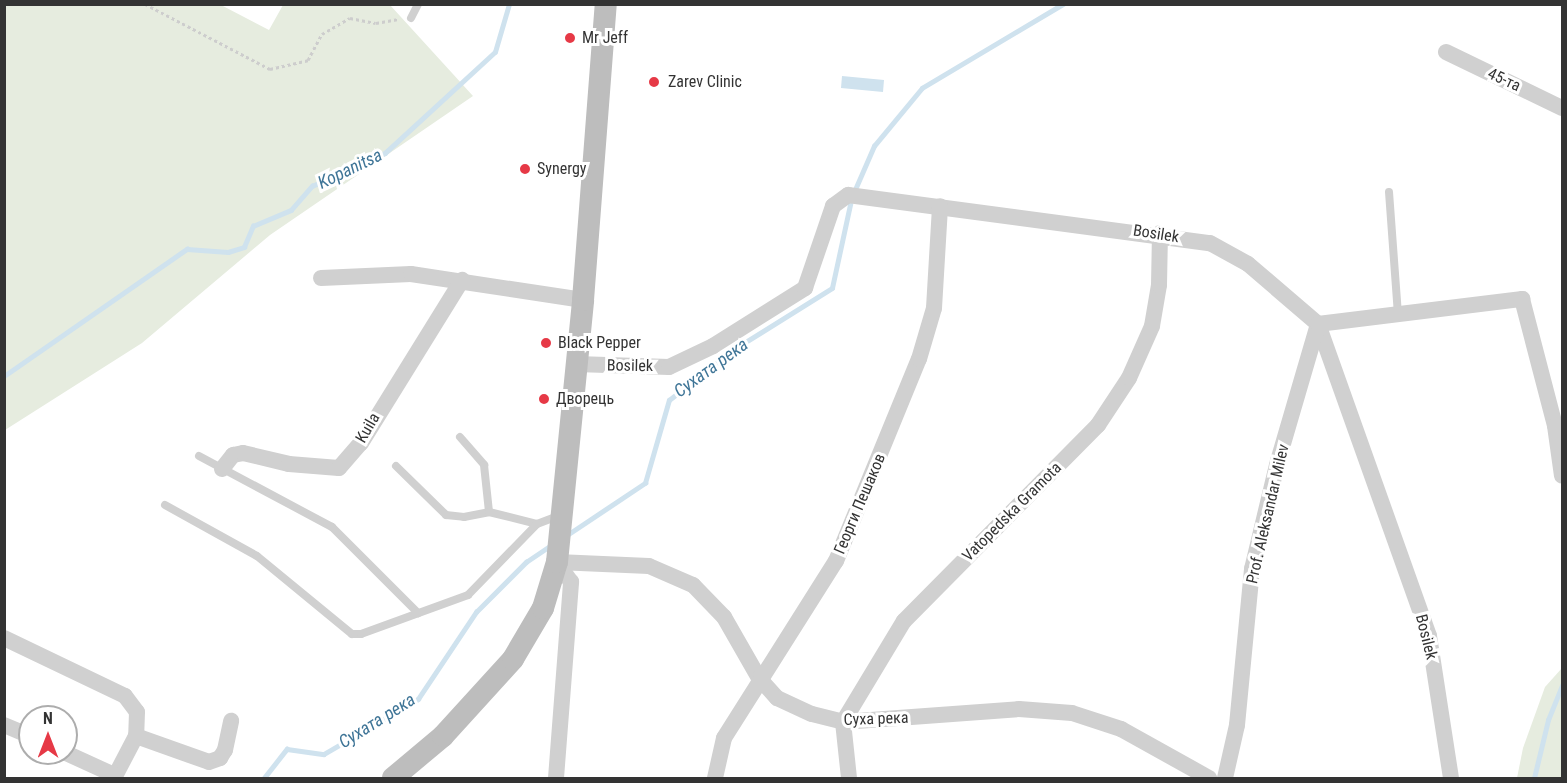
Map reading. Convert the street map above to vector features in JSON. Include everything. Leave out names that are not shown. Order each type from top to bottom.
[{"type":"street","points":[[393,778],[443,736],[513,659],[543,608],[557,562],[583,300],[606,4]]},
{"type":"street","name":"45-та","points":[[1446,52],[1563,108]]},
{"type":"street","name":"Bosilek","points":[[576,364],[669,367],[713,346],[804,288],[833,206],[856,196],[1160,233],[1210,243],[1248,264],[1318,324],[1429,636],[1452,778]]},
{"type":"street","name":"Георги Пешаков","points":[[715,778],[724,738],[759,678],[798,624],[836,561],[919,359],[934,308],[940,206]]},
{"type":"street","name":"Vatopedska Gramota","points":[[843,722],[904,621],[1098,425],[1129,378],[1152,326],[1160,285],[1160,233]]},
{"type":"street","points":[[321,278],[411,274],[583,300]]},
{"type":"street","name":"Kuila","points":[[222,468],[232,455],[243,453],[288,464],[339,468],[361,443],[462,280]]},
{"type":"street","points":[[1318,324],[1522,300],[1555,426],[1563,476]]},
{"type":"street","name":"Prof. Aleksandar Milev","points":[[1225,778],[1237,725],[1252,569],[1278,461],[1318,324]]},
{"type":"street","points":[[556,778],[571,582],[557,562]]},
{"type":"street","name":"Суха река","points":[[557,562],[649,566],[693,585],[724,617],[759,678],[777,698],[812,714],[843,722],[1020,709],[1072,713],[1121,729],[1209,778]]},
{"type":"street","points":[[4,638],[125,696],[137,712],[136,736],[114,777],[78,759]]},
{"type":"street","points":[[136,736],[209,762],[220,758],[225,750],[231,721]]},
{"type":"street","points":[[843,722],[849,778]]},
{"type":"street","points":[[4,725],[18,731]]},
{"type":"lane","points":[[411,18],[418,4]]},
{"type":"lane","points":[[1389,192],[1398,315]]},
{"type":"lane","points":[[460,437],[484,465],[489,512]]},
{"type":"lane","points":[[199,456],[332,527],[418,613]]},
{"type":"lane","points":[[396,466],[446,515],[465,517],[489,512],[537,524]]},
{"type":"lane","points":[[165,505],[257,556],[352,633],[361,634],[468,595],[537,524],[561,515]]},
{"type":"path","points":[[145,4],[270,69],[308,60],[322,34],[350,18],[376,23],[411,18]]},
{"type":"shaded area","points":[[5,4],[221,5],[269,30],[283,5],[390,5],[473,96],[270,235],[142,343],[5,430]]},
{"type":"shaded area","points":[[1562,668],[1562,778],[1517,778],[1523,748],[1545,687]]},
{"type":"water","points":[[842,76],[884,80],[883,92],[841,88]]},
{"type":"waterway","name":"Kopanitsa","points":[[4,376],[187,249],[228,252],[244,247],[253,226],[291,210],[312,186],[385,153],[495,52],[509,4]]},
{"type":"waterway","name":"Сухата река","points":[[854,192],[874,146],[922,88],[1063,4]]},
{"type":"waterway","name":"Сухата река","points":[[567,535],[645,483],[669,400],[736,348],[832,288],[851,200]]},
{"type":"waterway","name":"Сухата река","points":[[264,778],[287,749],[324,754],[418,699],[476,612],[526,562],[550,546]]},
{"type":"waterway","points":[[1534,778],[1548,720],[1562,686]]},
{"type":"place","name":"Mr Jeff","points":[[570,38]]},
{"type":"place","name":"Zarev Clinic","points":[[654,82]]},
{"type":"place","name":"Synergy","points":[[525,169]]},
{"type":"place","name":"Black Pepper","points":[[546,343]]},
{"type":"place","name":"Дворець","points":[[544,399]]}]
